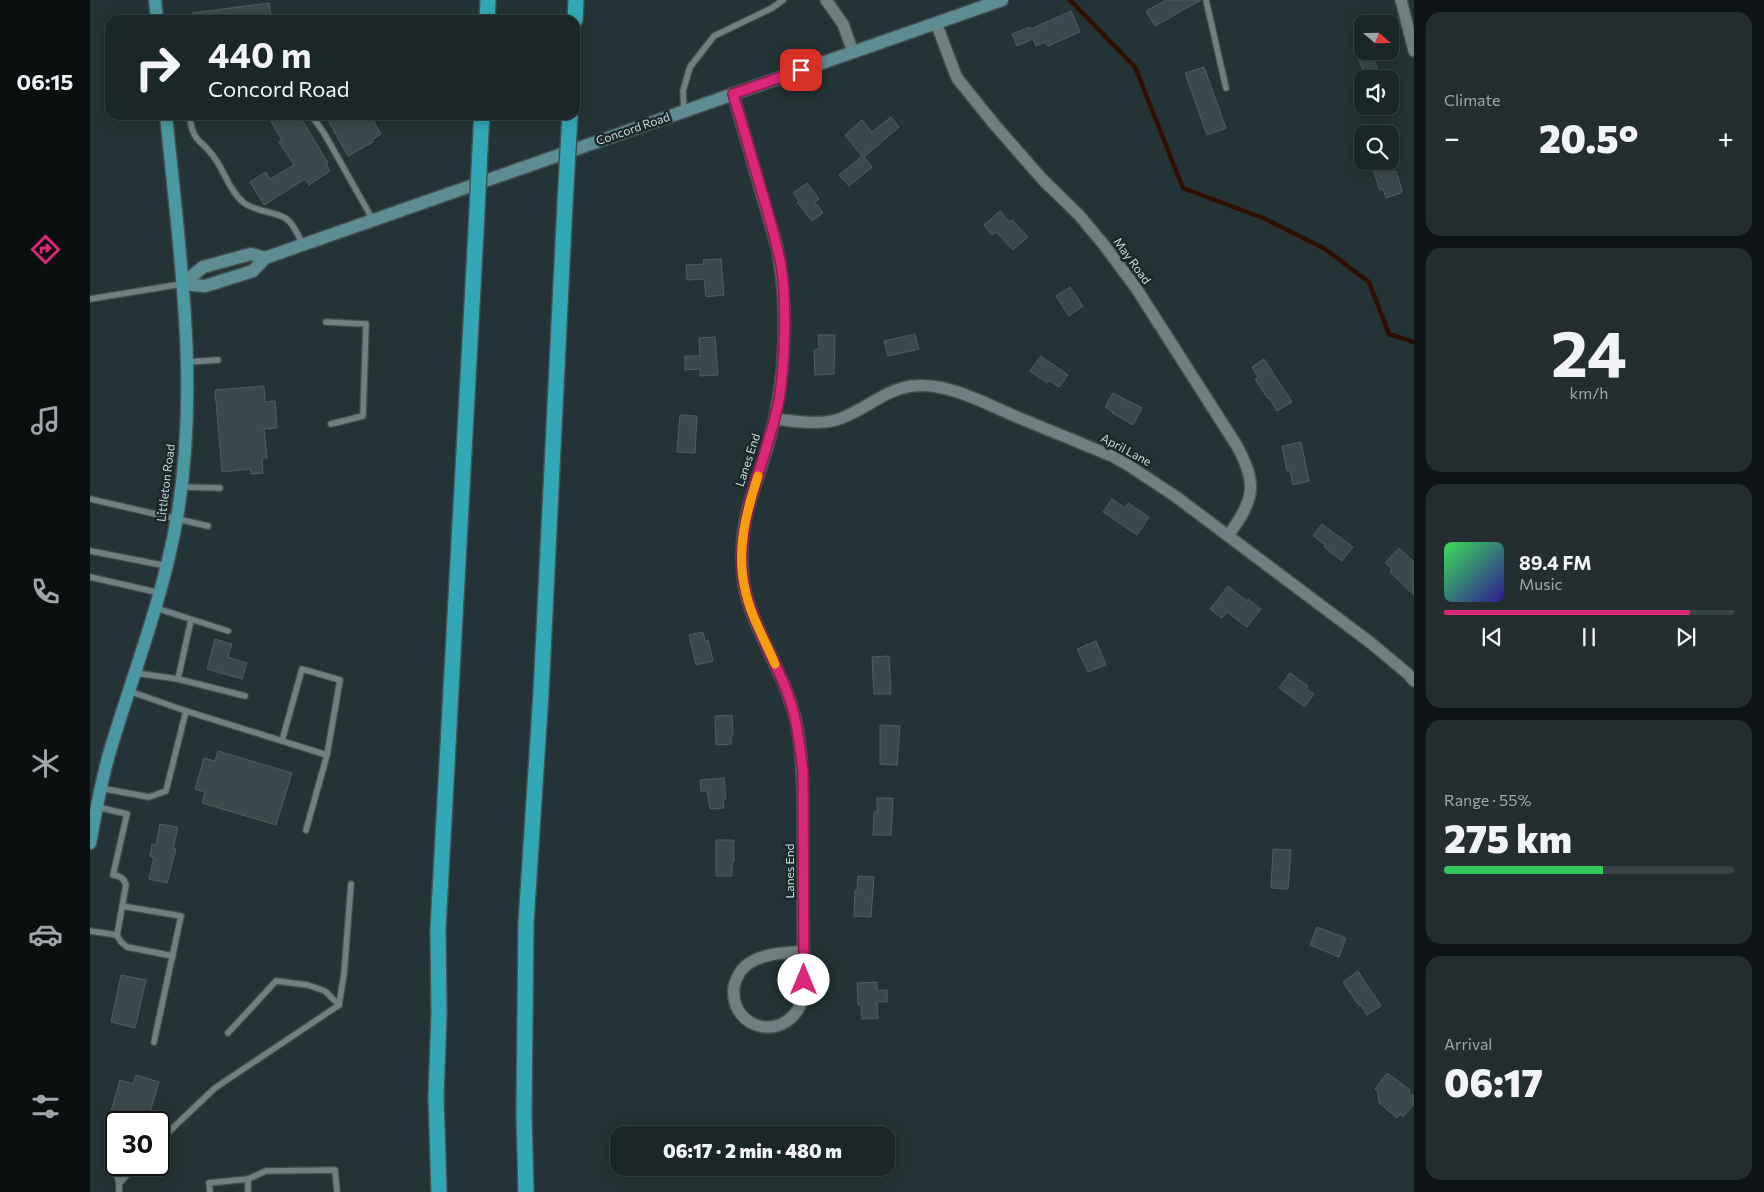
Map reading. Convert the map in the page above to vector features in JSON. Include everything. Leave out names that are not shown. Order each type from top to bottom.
[{"type":"highway","points":[[487,15],[488,0]]},
{"type":"highway","points":[[575,15],[576,0]]},
{"type":"highway","points":[[526,1192],[524,1105],[526,923],[541,693],[570,120]]},
{"type":"highway","points":[[439,1192],[436,1097],[439,1014],[438,929],[482,122]]},
{"type":"main road","points":[[154,0],[156,15]]},
{"type":"main road","name":"Concord Road","points":[[182,284],[205,286],[253,271],[265,258],[1002,0]]},
{"type":"main road","name":"Littleton Road","points":[[90,844],[100,788],[156,608],[167,566],[177,519],[181,487],[186,421],[186,320],[169,120]]},
{"type":"main road","name":"Concord Road","points":[[182,284],[202,267],[251,254],[265,258]]},
{"type":"street","points":[[826,0],[843,24],[853,52]]},
{"type":"street","points":[[1401,0],[1414,51]]},
{"type":"street","name":"May Road","points":[[936,23],[957,78],[1043,180],[1079,216],[1104,245],[1136,288],[1237,446],[1250,477],[1250,499],[1243,515],[1228,536]]},
{"type":"street","name":"Lanes End","points":[[733,94],[772,228],[781,267],[784,341],[775,419],[746,516],[743,533],[742,571],[751,609],[787,691],[797,727],[803,770],[804,951],[804,995],[801,1006],[795,1016],[786,1023],[775,1027],[763,1027],[752,1023],[742,1016],[736,1005],[734,994],[735,982],[741,971],[750,963],[760,958],[804,951]]},
{"type":"street","name":"April Lane","points":[[775,419],[814,423],[826,422],[848,415],[898,389],[925,385],[939,387],[968,396],[1112,456],[1159,485],[1371,643],[1414,681]]},
{"type":"lane","points":[[684,111],[683,91],[690,66],[714,36],[772,8],[783,0]]},
{"type":"lane","points":[[1206,0],[1226,88]]},
{"type":"lane","points":[[190,120],[193,132],[199,143],[208,149],[215,158],[242,202],[266,213],[279,215],[289,221],[303,245]]},
{"type":"lane","points":[[315,120],[324,133],[373,220]]},
{"type":"lane","points":[[90,299],[182,284]]},
{"type":"lane","points":[[326,322],[366,324],[363,416],[331,424]]},
{"type":"lane","points":[[187,362],[218,360]]},
{"type":"lane","points":[[181,487],[220,488]]},
{"type":"lane","points":[[90,499],[208,526]]},
{"type":"lane","points":[[90,551],[167,566]]},
{"type":"lane","points":[[90,577],[160,593]]},
{"type":"lane","points":[[156,608],[228,631]]},
{"type":"lane","points":[[178,679],[191,620]]},
{"type":"lane","points":[[282,741],[302,669],[340,680],[327,755],[306,830]]},
{"type":"lane","points":[[135,672],[178,679],[246,696]]},
{"type":"lane","points":[[129,691],[327,755]]},
{"type":"lane","points":[[100,788],[149,796],[166,791],[186,711]]},
{"type":"lane","points":[[97,807],[127,814],[113,875],[125,880],[126,884],[117,935],[121,942],[128,947],[173,956]]},
{"type":"lane","points":[[170,1130],[214,1088],[339,1005],[344,974],[351,884]]},
{"type":"lane","points":[[122,906],[181,916],[154,1042]]},
{"type":"lane","points":[[90,932],[117,935]]},
{"type":"lane","points":[[228,1032],[276,982],[308,985],[325,991],[339,1005]]},
{"type":"lane","points":[[210,1192],[210,1183],[248,1179],[266,1171],[335,1170],[337,1192]]},
{"type":"lane","points":[[117,1176],[119,1192]]},
{"type":"lane","points":[[119,1184],[126,1176]]},
{"type":"lane","points":[[248,1179],[248,1192]]},
{"type":"building","points":[[1166,0],[1201,0],[1155,26],[1146,11]]},
{"type":"building","points":[[269,3],[271,15],[192,15],[192,13]]},
{"type":"building","points":[[1071,11],[1080,32],[1048,46],[1045,42],[1036,46],[1033,39],[1017,46],[1012,34],[1030,27],[1031,29]]},
{"type":"building","points":[[1359,60],[1374,60],[1378,70],[1363,70]]},
{"type":"building","points":[[1204,67],[1226,128],[1207,135],[1185,73]]},
{"type":"building","points":[[891,117],[899,127],[864,157],[872,167],[849,186],[839,175],[862,156],[845,135],[862,120],[872,132]]},
{"type":"building","points":[[270,120],[302,120],[328,163],[326,164],[330,171],[309,185],[305,179],[264,205],[250,182],[266,172],[270,179],[294,165],[279,142],[282,140]]},
{"type":"building","points":[[328,120],[373,120],[381,134],[372,140],[373,142],[348,156]]},
{"type":"building","points":[[1373,170],[1396,171],[1402,190],[1401,193],[1386,198],[1383,189],[1380,190]]},
{"type":"building","points":[[807,183],[819,199],[815,202],[823,213],[812,221],[797,202],[799,201],[793,193]]},
{"type":"building","points":[[1000,211],[1010,222],[1012,220],[1028,237],[1013,250],[996,232],[992,235],[984,225]]},
{"type":"building","points":[[721,259],[724,295],[706,297],[704,279],[687,280],[686,265],[704,264],[703,260]]},
{"type":"building","points":[[1070,287],[1083,306],[1069,316],[1056,296]]},
{"type":"building","points":[[915,334],[919,349],[888,356],[884,341]]},
{"type":"building","points":[[818,335],[835,335],[834,374],[815,375],[814,350],[819,349]]},
{"type":"building","points":[[715,337],[718,375],[700,376],[700,369],[685,370],[685,356],[700,356],[699,338]]},
{"type":"building","points":[[1041,356],[1068,375],[1059,387],[1049,380],[1047,383],[1030,371]]},
{"type":"building","points":[[1264,359],[1292,402],[1277,411],[1255,379],[1258,377],[1252,367]]},
{"type":"building","points":[[264,386],[265,402],[275,401],[277,428],[264,429],[267,458],[262,458],[263,473],[251,474],[250,469],[222,472],[215,390]]},
{"type":"building","points":[[1113,393],[1142,408],[1133,425],[1105,407]]},
{"type":"building","points":[[680,415],[697,416],[695,453],[677,452]]},
{"type":"building","points":[[1301,442],[1309,481],[1293,485],[1290,470],[1287,471],[1282,446]]},
{"type":"building","points":[[1112,499],[1125,508],[1128,503],[1149,517],[1137,535],[1103,512]]},
{"type":"building","points":[[1322,524],[1353,547],[1342,561],[1313,536]]},
{"type":"building","points":[[1399,548],[1414,562],[1414,595],[1390,572],[1392,569],[1385,563]]},
{"type":"building","points":[[1228,586],[1261,609],[1247,627],[1227,612],[1222,618],[1210,609]]},
{"type":"building","points":[[703,632],[705,641],[708,640],[713,661],[696,665],[689,635]]},
{"type":"building","points":[[215,639],[232,644],[228,657],[247,663],[242,679],[207,669]]},
{"type":"building","points":[[1096,641],[1106,665],[1088,672],[1077,649]]},
{"type":"building","points":[[889,656],[891,694],[874,694],[872,657]]},
{"type":"building","points":[[1290,673],[1308,686],[1306,689],[1314,694],[1305,707],[1279,688]]},
{"type":"building","points":[[732,715],[733,736],[731,736],[731,744],[716,745],[715,716]]},
{"type":"building","points":[[880,725],[900,726],[897,765],[880,764]]},
{"type":"building","points":[[218,751],[292,773],[276,825],[202,803],[205,792],[195,789],[204,758],[215,761]]},
{"type":"building","points":[[724,778],[726,799],[723,800],[724,808],[710,809],[707,791],[701,791],[700,780]]},
{"type":"building","points":[[877,798],[893,798],[891,835],[873,835],[874,812],[877,812]]},
{"type":"building","points":[[160,824],[178,827],[173,849],[176,849],[167,883],[149,879],[154,857],[150,856],[152,844],[156,845]]},
{"type":"building","points":[[716,840],[734,840],[732,876],[716,876]]},
{"type":"building","points":[[1273,849],[1291,850],[1288,889],[1271,888]]},
{"type":"building","points":[[858,876],[874,877],[871,917],[854,916],[855,890],[857,891]]},
{"type":"building","points":[[1317,927],[1346,938],[1339,957],[1310,945]]},
{"type":"building","points":[[1358,971],[1381,1006],[1367,1015],[1343,982]]},
{"type":"building","points":[[121,975],[146,980],[135,1028],[111,1022]]},
{"type":"building","points":[[877,982],[877,990],[887,990],[887,1002],[877,1002],[878,1018],[862,1019],[861,1005],[858,1005],[857,983]]},
{"type":"building","points":[[1387,1073],[1410,1090],[1409,1092],[1414,1096],[1414,1104],[1403,1117],[1400,1114],[1397,1118],[1379,1103],[1378,1092],[1375,1089]]},
{"type":"building","points":[[136,1075],[159,1082],[150,1111],[111,1111],[120,1080],[133,1084]]},
{"type":"waterway","points":[[1070,0],[1135,67],[1183,188],[1263,218],[1325,249],[1369,282],[1389,334],[1414,342]]},
{"type":"slow traffic","points":[[758,476],[743,533],[742,571],[751,609],[775,664]]},
{"type":"route","points":[[801,70],[733,94],[777,247],[783,288],[784,341],[779,397],[769,441],[746,516],[743,533],[742,571],[751,609],[787,691],[797,727],[803,770],[804,980]]}]
